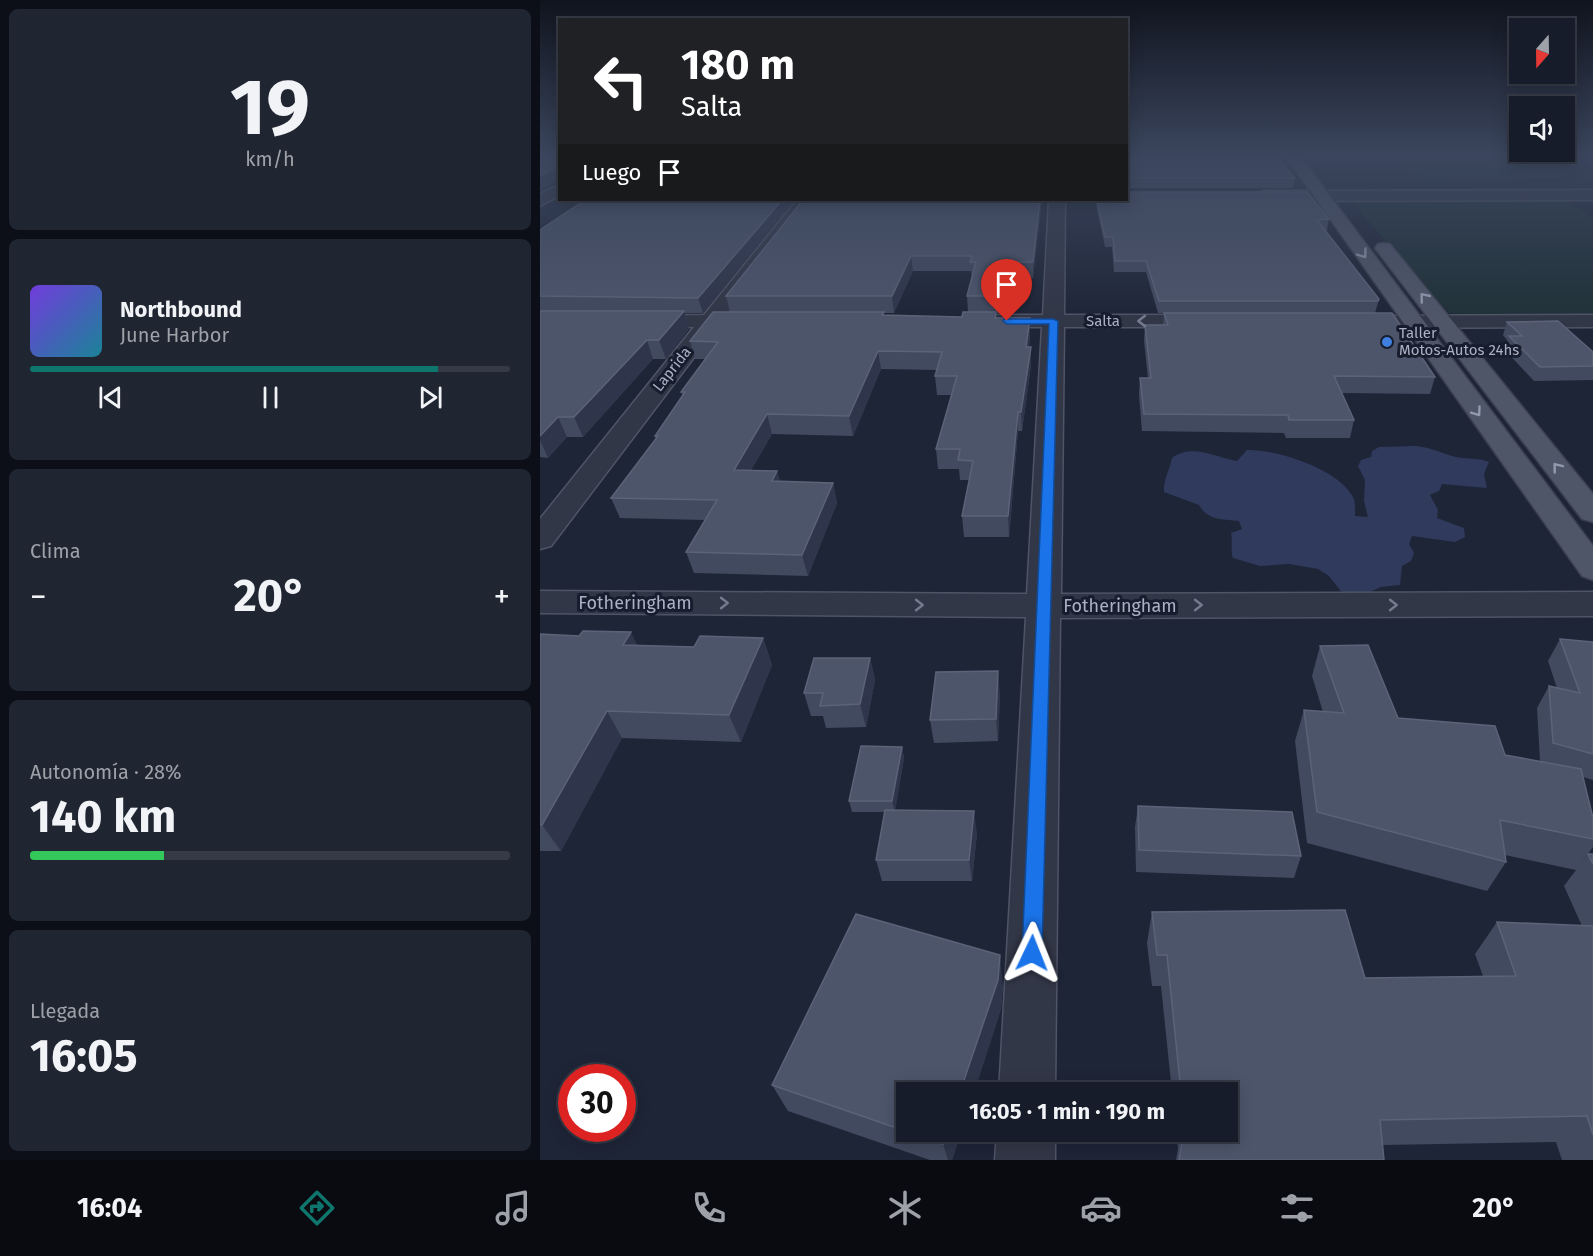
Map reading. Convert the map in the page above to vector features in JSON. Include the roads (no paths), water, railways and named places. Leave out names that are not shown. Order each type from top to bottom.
[{"type":"main road","points":[[1340,209],[1411,322],[1593,569]]},
{"type":"main road","points":[[1343,209],[1442,322],[1593,513]]},
{"type":"street","name":"Laprida","points":[[540,539],[708,321],[798,209]]},
{"type":"street","points":[[1027,1082],[1057,209]]},
{"type":"street","points":[[618,321],[768,321]]},
{"type":"street","name":"Salta","points":[[970,321],[1232,321]]},
{"type":"street","points":[[1327,322],[1593,321]]},
{"type":"street","name":"Fotheringham","points":[[540,602],[1044,606],[1593,604]]},
{"type":"street","points":[[1025,1160],[1026,1142]]},
{"type":"water","points":[[1415,446],[1457,457],[1489,462],[1484,474],[1487,488],[1442,484],[1439,491],[1430,495],[1438,510],[1437,518],[1464,528],[1465,537],[1455,542],[1412,536],[1409,544],[1414,553],[1411,561],[1402,566],[1400,585],[1381,587],[1359,597],[1343,594],[1329,576],[1318,569],[1289,564],[1260,566],[1233,558],[1231,533],[1242,529],[1239,521],[1211,517],[1199,505],[1164,492],[1172,458],[1180,454],[1196,451],[1237,461],[1247,450],[1259,451],[1288,457],[1319,468],[1343,485],[1353,496],[1355,516],[1368,517],[1364,501],[1365,480],[1358,466],[1361,460],[1371,457],[1372,451],[1379,447]]},
{"type":"place","name":"Taller Motos-Autos 24hs","points":[[1387,342]]}]
